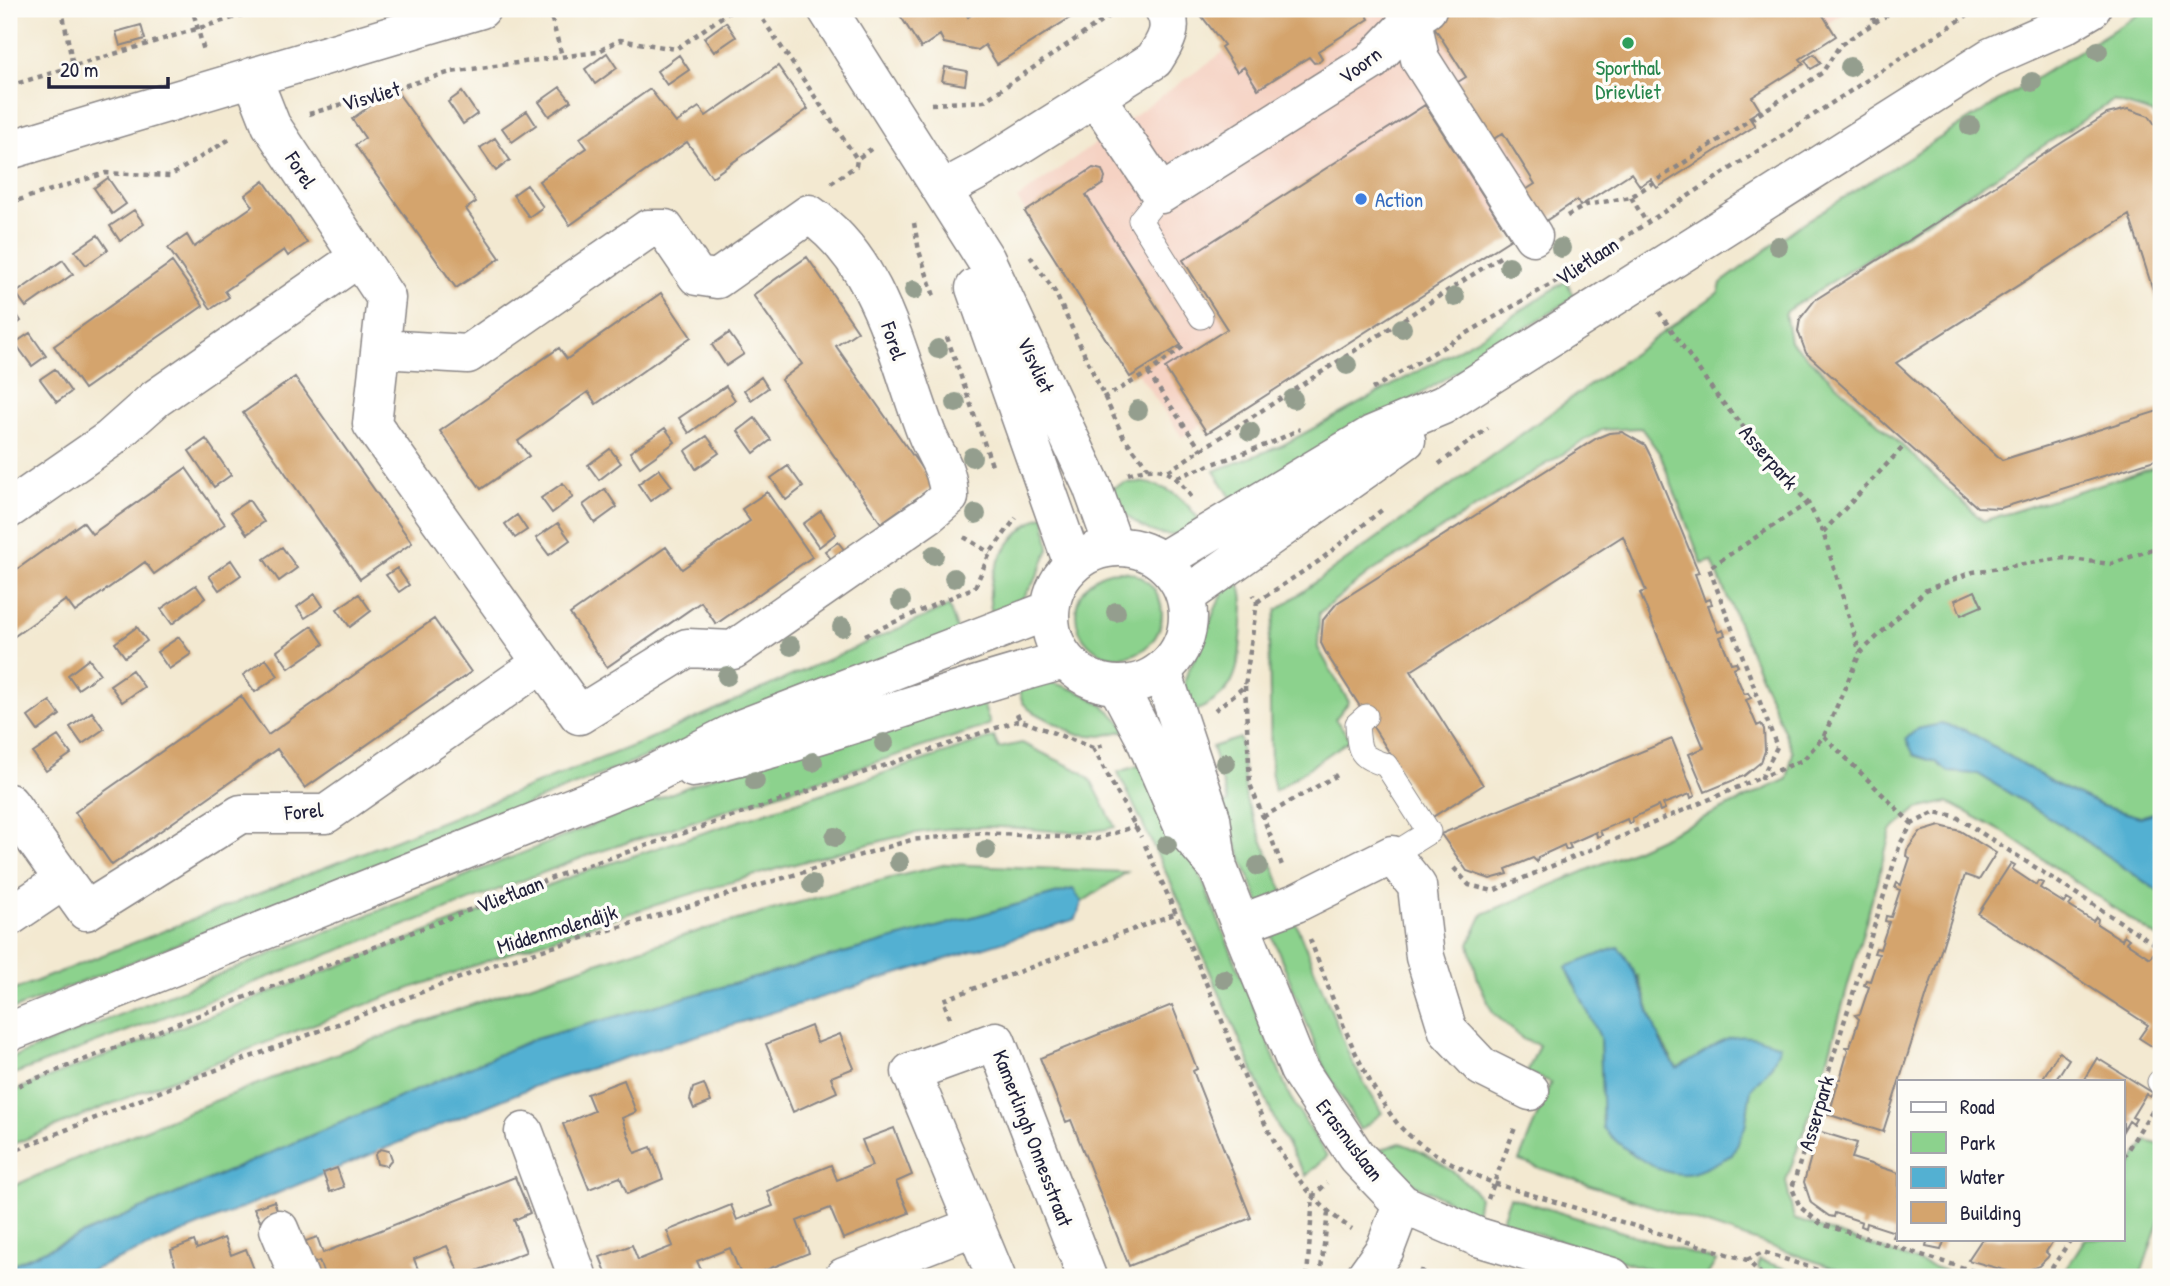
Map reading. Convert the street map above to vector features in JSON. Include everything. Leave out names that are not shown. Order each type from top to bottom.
[{"type":"street","points":[[9,150],[481,9]]},
{"type":"street","name":"Visvliet","points":[[827,9],[986,260],[1092,486],[1114,547]]},
{"type":"street","points":[[942,190],[1154,60],[1167,40],[1170,20],[1164,9]]},
{"type":"street","points":[[1992,57],[2040,9]]},
{"type":"street","points":[[1162,561],[1372,435],[1443,405],[1992,57],[2064,25],[2091,9]]},
{"type":"street","name":"Voorn","points":[[1161,194],[1372,61],[1415,12]]},
{"type":"street","name":"Voorn","points":[[1415,12],[1420,59],[1533,236]]},
{"type":"street","name":"Forel","points":[[251,78],[271,125],[386,298],[372,424],[579,715],[687,648],[733,650],[929,514],[949,497],[948,476],[928,435],[881,302],[834,232],[809,214]]},
{"type":"street","points":[[1096,97],[1161,194]]},
{"type":"street","name":"Visvliet","points":[[942,190],[1073,564]]},
{"type":"street","points":[[381,349],[468,354],[648,229],[665,229],[697,276],[717,279],[809,214]]},
{"type":"street","points":[[9,509],[110,439],[155,399],[358,258]]},
{"type":"street","points":[[1186,596],[1248,549],[1394,451],[1443,405]]},
{"type":"street","points":[[1114,547],[1139,550],[1162,561],[1180,583],[1186,596],[1188,623],[1180,650],[1162,671],[1140,682],[1117,685],[1088,679],[1065,660],[1056,645],[1050,610],[1061,577],[1085,556],[1114,547]]},
{"type":"street","points":[[9,1032],[643,779],[743,728],[1050,610]]},
{"type":"street","points":[[643,779],[751,756],[1004,676],[1065,660]]},
{"type":"street","name":"Forel","points":[[9,803],[86,911],[240,814],[326,814],[542,663]]},
{"type":"street","name":"Erasmuslaan","points":[[1162,671],[1211,818],[1218,867],[1240,924],[1299,1070],[1356,1156],[1402,1204],[1478,1237],[1612,1277]]},
{"type":"street","name":"Erasmuslaan","points":[[1117,685],[1143,734],[1184,828],[1218,867]]},
{"type":"street","points":[[1240,924],[1296,903],[1392,855],[1417,886],[1425,957],[1448,1031],[1482,1067],[1530,1091]]},
{"type":"street","points":[[9,916],[64,880]]},
{"type":"street","name":"Kamerlingh Onnesstraat","points":[[996,1277],[911,1072],[996,1041],[1087,1277]]},
{"type":"street","points":[[524,1132],[575,1277]]},
{"type":"street","points":[[1365,1277],[1385,1250],[1402,1204]]},
{"type":"street","points":[[844,1277],[975,1226]]},
{"type":"street","points":[[279,1229],[299,1277]]},
{"type":"lane","name":"Voorn","points":[[1161,194],[1140,220],[1200,317]]},
{"type":"lane","points":[[1366,716],[1357,724],[1359,751],[1366,759],[1386,765],[1429,832],[1392,855]]},
{"type":"path","points":[[59,9],[63,15],[73,66]]},
{"type":"path","points":[[202,9],[194,15],[215,88]]},
{"type":"path","points":[[9,86],[262,9]]},
{"type":"path","points":[[549,9],[562,56]]},
{"type":"path","name":"Visvliet","points":[[9,203],[106,173],[170,176],[230,138],[451,72],[597,52],[620,40],[676,49],[733,9]]},
{"type":"path","points":[[747,9],[757,11],[857,159],[856,166],[822,189],[809,214]]},
{"type":"path","points":[[857,159],[934,102],[984,101],[1120,9]]},
{"type":"path","points":[[1868,9],[1875,22]]},
{"type":"path","name":"Vlietlaan","points":[[1362,395],[1533,295],[1977,9]]},
{"type":"path","points":[[1631,197],[1646,222]]},
{"type":"path","name":"Asserpark","points":[[1641,280],[1717,396],[1808,503],[1823,532],[1860,653]]},
{"type":"path","points":[[1103,398],[1148,373],[1200,335],[1200,317]]},
{"type":"path","points":[[1148,373],[1201,450]]},
{"type":"path","points":[[1177,477],[1271,443],[1305,426]]},
{"type":"path","points":[[1823,532],[1905,445]]},
{"type":"path","points":[[1762,778],[1777,747],[1709,568],[1808,503]]},
{"type":"path","points":[[1429,832],[1441,854],[1469,885],[1493,891],[1803,760],[1824,736],[1860,653],[1926,590],[1973,572],[2063,558],[2110,564],[2161,546]]},
{"type":"path","points":[[862,637],[975,587]]},
{"type":"path","name":"Vlietlaan","points":[[9,1089],[562,874],[1020,720]]},
{"type":"path","points":[[1824,736],[1913,824],[1936,812],[1955,816],[2161,948]]},
{"type":"path","points":[[1263,817],[1366,759]]},
{"type":"path","name":"Asserpark","points":[[1913,824],[1900,844],[1793,1188],[1800,1207],[1821,1224],[1993,1277]]},
{"type":"path","name":"Middenmolendijk","points":[[9,1153],[179,1084],[499,963],[911,840],[983,833],[1096,839],[1136,826]]},
{"type":"path","points":[[965,1053],[943,1000],[1177,913]]},
{"type":"path","points":[[1493,1183],[1530,1091]]},
{"type":"path","points":[[2124,1155],[2155,1107]]},
{"type":"path","points":[[1307,1277],[1313,1196]]},
{"type":"path","points":[[1320,1277],[1328,1213]]},
{"type":"path","points":[[2046,1277],[2070,1240]]},
{"type":"path","points":[[1747,1260],[1763,1252],[1839,1277]]},
{"type":"shaded area","points":[[1260,9],[1851,9],[1182,437],[1017,199],[1267,21]]},
{"type":"green space","points":[[2147,9],[2161,9],[2161,129],[2155,114],[2113,101],[1785,312],[1790,341],[1983,521],[2161,465],[2161,811],[2140,817],[2102,806],[2055,784],[1966,730],[1914,755],[1936,762],[1949,772],[1978,774],[2071,831],[2161,893],[2161,940],[2003,832],[1948,802],[1917,809],[1891,831],[1821,1083],[1786,1181],[1794,1219],[1963,1277],[1861,1277],[1519,1161],[1551,1082],[1527,1073],[1539,1045],[1524,1040],[1493,1013],[1478,980],[1469,944],[1483,914],[1630,852],[1787,779],[1793,752],[1712,561],[1702,564],[1660,454],[1641,428],[1602,430],[1368,574],[1319,613],[1318,648],[1349,702],[1335,719],[1351,739],[1275,791],[1271,771],[1269,639],[1277,610],[1719,292],[1721,283],[1800,225]],"holes":[[[1638,976],[1657,1034],[1677,1068],[1699,1057],[1772,1065],[1751,1089],[1745,1127],[1603,1128],[1600,1037]]]},
{"type":"green space","points":[[1566,281],[1575,297],[1384,417],[1235,504],[1214,471],[1283,445],[1477,339]]},
{"type":"green space","points":[[1139,482],[1160,486],[1177,495],[1203,526],[1170,535],[1142,527],[1125,514],[1106,491],[1124,483]]},
{"type":"green space","points":[[1045,515],[1049,549],[1036,579],[1020,602],[992,613],[991,584],[1002,555],[1021,531]]},
{"type":"green space","points":[[1111,571],[1127,571],[1150,583],[1159,597],[1162,614],[1159,631],[1150,645],[1127,657],[1111,657],[1095,650],[1083,638],[1076,622],[1076,606],[1083,590],[1095,578]]},
{"type":"green space","points":[[1236,577],[1241,588],[1243,606],[1239,656],[1232,681],[1216,700],[1187,714],[1184,688],[1186,676],[1219,601]]},
{"type":"green space","points":[[949,606],[958,632],[9,1011],[9,992],[640,743]]},
{"type":"green space","points":[[1045,681],[1091,698],[1111,712],[1127,730],[1101,736],[1075,734],[1030,710],[1023,703],[1016,683]]},
{"type":"green space","points":[[980,695],[990,724],[981,728],[592,854],[9,1076],[9,1059],[747,763]]},
{"type":"green space","points":[[994,737],[999,748],[1022,743],[1082,772],[1092,782],[1115,827],[1086,832],[999,827],[944,829],[889,839],[776,869],[665,902],[443,976],[225,1059],[9,1146],[9,1093],[578,874]]},
{"type":"green space","points":[[1240,738],[1246,800],[1352,1062],[1382,1113],[1360,1130],[1324,1067],[1221,806],[1228,802],[1212,747]]},
{"type":"green space","points":[[1144,764],[1199,872],[1290,1097],[1327,1156],[1306,1176],[1279,1130],[1178,898],[1118,772]]},
{"type":"green space","points":[[947,864],[1127,872],[1082,902],[1073,889],[532,1040],[9,1266],[9,1188],[123,1139],[354,1047],[589,965],[827,895]]},
{"type":"green space","points":[[2146,1141],[2161,1145],[2161,1215],[2140,1277],[2061,1277],[2084,1240],[2124,1240],[2124,1176]]},
{"type":"green space","points":[[1400,1143],[1432,1158],[1473,1189],[1479,1197],[1476,1215],[1416,1185],[1379,1150]]},
{"type":"green space","points":[[1510,1197],[1716,1261],[1706,1277],[1672,1277],[1501,1222]]},
{"type":"green space","points":[[1759,1260],[1811,1277],[1769,1277],[1758,1268]]},
{"type":"water","points":[[1941,724],[1966,730],[2055,784],[2102,806],[2140,817],[2161,811],[2161,893],[2071,831],[1978,774],[1949,772],[1936,762],[1914,755],[1906,739],[1917,729]]},
{"type":"water","points":[[1073,889],[1082,902],[1076,919],[540,1084],[76,1277],[9,1277],[9,1266],[532,1040]]},
{"type":"water","points":[[1618,947],[1637,977],[1660,1039],[1677,1068],[1735,1037],[1761,1039],[1780,1045],[1772,1065],[1751,1089],[1745,1127],[1732,1155],[1697,1172],[1680,1174],[1655,1167],[1631,1153],[1603,1128],[1600,1037],[1566,967]]},
{"type":"building","points":[[896,9],[963,9],[968,17],[980,9],[1084,9],[997,64],[985,45],[978,50],[944,43],[940,35],[921,48]]},
{"type":"building","points":[[1208,9],[1363,9],[1369,19],[1318,51],[1322,58],[1319,62],[1314,63],[1309,57],[1258,89],[1244,67],[1237,72],[1221,47],[1224,45],[1200,14]]},
{"type":"building","points":[[1404,9],[1800,9],[1803,13],[1819,9],[1836,36],[1800,59],[1804,64],[1752,97],[1760,110],[1749,117],[1755,126],[1657,188],[1651,179],[1640,186],[1631,173],[1580,206],[1577,200],[1541,224],[1521,193],[1535,184],[1503,133],[1489,142],[1453,85],[1466,77],[1433,25]]},
{"type":"building","points":[[726,22],[736,37],[714,52],[704,38]]},
{"type":"building","points":[[141,25],[145,39],[120,46],[116,32]]},
{"type":"building","points":[[607,53],[617,68],[595,84],[585,69]]},
{"type":"building","points":[[1814,54],[1821,63],[1811,69],[1805,60]]},
{"type":"building","points":[[679,55],[689,70],[667,85],[657,71]]},
{"type":"building","points":[[778,66],[808,109],[712,177],[687,142],[570,225],[539,181],[587,148],[580,138],[650,89],[676,123],[699,107],[706,116]]},
{"type":"building","points":[[945,67],[967,71],[965,85],[942,81]]},
{"type":"building","points":[[560,87],[571,101],[549,116],[539,102]]},
{"type":"building","points":[[462,92],[477,114],[463,124],[448,102]]},
{"type":"building","points":[[398,93],[476,202],[466,209],[500,258],[456,288],[355,145],[365,138],[352,119],[381,98]]},
{"type":"building","points":[[1425,105],[1511,239],[1207,433],[1165,368],[1227,329],[1183,260]]},
{"type":"building","points":[[2128,109],[2149,116],[2161,133],[2161,315],[2129,215],[1896,363],[2002,460],[2161,410],[2161,458],[2001,508],[1977,507],[1806,353],[1798,331],[1800,319],[1815,300],[2107,114]]},
{"type":"building","points":[[527,111],[536,125],[512,142],[502,128]]},
{"type":"building","points":[[495,138],[510,160],[496,171],[480,148]]},
{"type":"building","points":[[1093,168],[1102,170],[1105,178],[1103,184],[1086,195],[1181,345],[1130,377],[1025,212]]},
{"type":"building","points":[[108,178],[126,204],[112,214],[94,188]]},
{"type":"building","points":[[264,181],[307,243],[288,256],[284,250],[225,291],[229,297],[211,309],[168,248],[187,235],[194,247],[253,206],[245,195]]},
{"type":"building","points":[[527,185],[543,207],[529,217],[513,195]]},
{"type":"building","points":[[134,210],[144,224],[120,241],[110,226]]},
{"type":"building","points":[[98,235],[108,250],[86,265],[75,251]]},
{"type":"building","points":[[807,257],[858,331],[836,346],[934,486],[881,523],[781,380],[802,364],[753,295]]},
{"type":"building","points":[[63,260],[73,274],[26,307],[16,293]]},
{"type":"building","points":[[172,262],[203,306],[84,389],[54,346]]},
{"type":"building","points":[[661,293],[691,337],[596,404],[588,392],[518,441],[529,456],[481,489],[440,431],[559,348],[567,359]]},
{"type":"building","points":[[9,303],[21,321],[9,330]]},
{"type":"building","points":[[30,333],[46,356],[32,366],[15,343]]},
{"type":"building","points":[[729,333],[744,354],[726,366],[712,345]]},
{"type":"building","points":[[55,369],[71,392],[57,402],[40,379]]},
{"type":"building","points":[[295,377],[412,543],[360,579],[243,413]]},
{"type":"building","points":[[761,377],[768,388],[751,400],[744,390]]},
{"type":"building","points":[[726,386],[735,400],[689,433],[679,418]]},
{"type":"building","points":[[755,418],[771,440],[754,453],[738,431]]},
{"type":"building","points":[[665,428],[675,442],[640,467],[630,452]]},
{"type":"building","points":[[1622,432],[1645,445],[1651,457],[1699,573],[1695,574],[1705,601],[1710,599],[1712,604],[1708,605],[1718,632],[1723,630],[1725,635],[1720,637],[1731,663],[1736,662],[1738,666],[1733,668],[1744,694],[1748,693],[1751,698],[1746,700],[1757,726],[1761,724],[1764,729],[1765,751],[1761,762],[1744,776],[1705,792],[1689,754],[1704,748],[1640,593],[1646,591],[1623,536],[1411,671],[1483,785],[1431,818],[1326,653],[1321,643],[1323,620],[1337,603],[1597,438]]},
{"type":"building","points":[[707,436],[719,453],[696,469],[685,451]]},
{"type":"building","points":[[206,439],[231,475],[214,487],[189,451]]},
{"type":"building","points":[[610,449],[621,463],[599,480],[588,465]]},
{"type":"building","points":[[788,466],[803,487],[786,500],[771,478]]},
{"type":"building","points":[[186,468],[225,524],[154,574],[145,562],[75,612],[66,600],[9,640],[9,575],[83,522],[92,534]]},
{"type":"building","points":[[659,469],[672,486],[650,501],[638,484]]},
{"type":"building","points":[[563,483],[573,497],[552,513],[541,498]]},
{"type":"building","points":[[605,489],[617,507],[595,523],[583,505]]},
{"type":"building","points":[[767,492],[812,557],[716,624],[701,602],[607,667],[570,614],[666,547],[682,569],[750,521],[742,509]]},
{"type":"building","points":[[249,500],[264,522],[247,534],[231,512]]},
{"type":"building","points":[[821,511],[836,534],[819,547],[803,524]]},
{"type":"building","points":[[517,515],[527,530],[515,538],[505,524]]},
{"type":"building","points":[[558,523],[570,540],[549,555],[536,538]]},
{"type":"building","points":[[838,542],[849,556],[836,566],[825,551]]},
{"type":"building","points":[[282,547],[297,568],[279,581],[264,559]]},
{"type":"building","points":[[231,560],[241,575],[219,590],[209,576]]},
{"type":"building","points":[[397,568],[409,585],[399,592],[386,575]]},
{"type":"building","points":[[196,585],[205,598],[172,624],[161,609]]},
{"type":"building","points":[[1975,591],[1982,606],[1961,615],[1955,600]]},
{"type":"building","points":[[315,594],[323,606],[305,618],[297,607]]},
{"type":"building","points":[[359,594],[371,611],[350,627],[337,609]]},
{"type":"building","points":[[434,619],[471,672],[305,788],[277,749],[112,865],[75,812],[241,696],[268,735]]},
{"type":"building","points":[[312,626],[324,644],[289,668],[277,651]]},
{"type":"building","points":[[137,627],[147,641],[125,657],[115,643]]},
{"type":"building","points":[[179,637],[191,654],[169,669],[157,652]]},
{"type":"building","points":[[89,659],[100,674],[78,689],[68,675]]},
{"type":"building","points":[[266,659],[278,676],[255,692],[243,675]]},
{"type":"building","points":[[132,670],[144,687],[122,702],[110,685]]},
{"type":"building","points":[[50,701],[60,715],[38,731],[28,717]]},
{"type":"building","points":[[92,712],[104,729],[82,744],[70,727]]},
{"type":"building","points":[[58,736],[71,754],[46,771],[33,753]]},
{"type":"building","points":[[1672,739],[1695,796],[1691,798],[1690,794],[1663,804],[1665,809],[1660,811],[1658,806],[1632,818],[1633,822],[1629,824],[1627,819],[1600,831],[1602,835],[1597,837],[1596,832],[1569,844],[1571,848],[1566,850],[1564,845],[1538,857],[1537,862],[1533,858],[1506,869],[1508,874],[1490,879],[1467,871],[1441,834]]},
{"type":"building","points":[[1940,826],[1960,831],[1996,853],[1979,880],[1965,875],[1900,1080],[1897,1080],[1897,1088],[1883,1132],[1824,1113],[1825,1109],[1830,1111],[1838,1083],[1834,1082],[1834,1079],[1840,1079],[1848,1051],[1845,1047],[1850,1047],[1859,1019],[1855,1015],[1860,1014],[1869,987],[1864,985],[1866,980],[1870,981],[1879,954],[1874,953],[1876,948],[1880,949],[1889,922],[1885,921],[1886,916],[1891,917],[1900,890],[1895,888],[1897,883],[1901,885],[1910,858],[1906,856],[1907,850],[1920,832]]},
{"type":"building","points":[[2011,863],[2015,865],[2012,869],[2036,885],[2038,881],[2043,883],[2040,888],[2064,903],[2067,899],[2072,902],[2069,906],[2093,921],[2096,917],[2097,924],[2122,940],[2124,935],[2129,939],[2126,942],[2150,958],[2153,954],[2157,957],[2155,961],[2161,965],[2161,1052],[2139,1038],[2148,1025],[1978,914]]},
{"type":"building","points":[[1172,1005],[1197,1069],[1193,1071],[1251,1218],[1129,1266],[1071,1120],[1066,1122],[1040,1058]]},
{"type":"building","points":[[811,1026],[817,1043],[840,1034],[854,1068],[831,1077],[837,1092],[793,1112],[766,1044]]},
{"type":"building","points":[[2059,1052],[2069,1059],[2056,1080],[2042,1080]]},
{"type":"building","points":[[2097,1058],[2153,1093],[2150,1097],[2146,1094],[2132,1117],[2136,1119],[2133,1124],[2129,1121],[2124,1129],[2124,1080],[2084,1080]]},
{"type":"building","points":[[624,1080],[636,1112],[622,1118],[635,1153],[651,1147],[663,1179],[627,1194],[620,1177],[589,1189],[563,1124],[594,1111],[587,1094]]},
{"type":"building","points":[[704,1084],[711,1102],[694,1109],[690,1100],[693,1088]]},
{"type":"building","points":[[894,1128],[912,1175],[896,1182],[909,1213],[843,1239],[830,1208],[797,1221],[809,1253],[748,1277],[742,1277],[730,1248],[697,1261],[704,1277],[608,1277],[600,1257],[632,1245],[638,1260],[673,1246],[667,1231],[731,1205],[737,1220],[773,1206],[767,1191],[831,1165],[837,1180],[872,1166],[862,1140]]},
{"type":"building","points":[[1818,1131],[1857,1143],[1852,1158],[1897,1172],[1897,1238],[1893,1237],[1895,1232],[1867,1223],[1866,1228],[1861,1226],[1862,1222],[1835,1213],[1834,1217],[1829,1216],[1811,1203],[1804,1182]]},
{"type":"building","points":[[380,1149],[389,1151],[392,1159],[386,1166],[377,1164],[375,1155]]},
{"type":"building","points":[[337,1168],[344,1187],[330,1192],[323,1173]]},
{"type":"building","points":[[515,1177],[530,1213],[514,1220],[526,1252],[461,1277],[447,1246],[414,1259],[421,1277],[325,1277],[319,1261],[312,1264],[303,1242],[317,1237],[323,1253]]},
{"type":"building","points":[[274,1201],[278,1213],[260,1221],[254,1208]]},
{"type":"building","points":[[224,1238],[231,1255],[246,1249],[257,1277],[178,1277],[171,1250],[194,1241],[197,1249]]},
{"type":"building","points":[[1921,1240],[1945,1240],[1941,1250],[1926,1247],[1927,1242]]},
{"type":"building","points":[[1981,1240],[2053,1240],[2046,1252],[2048,1257],[2039,1266],[2018,1274],[1968,1260]]},
{"type":"place","name":"Sporthal Drievliet","points":[[1628,43]]},
{"type":"place","name":"Action","points":[[1361,199]]}]
